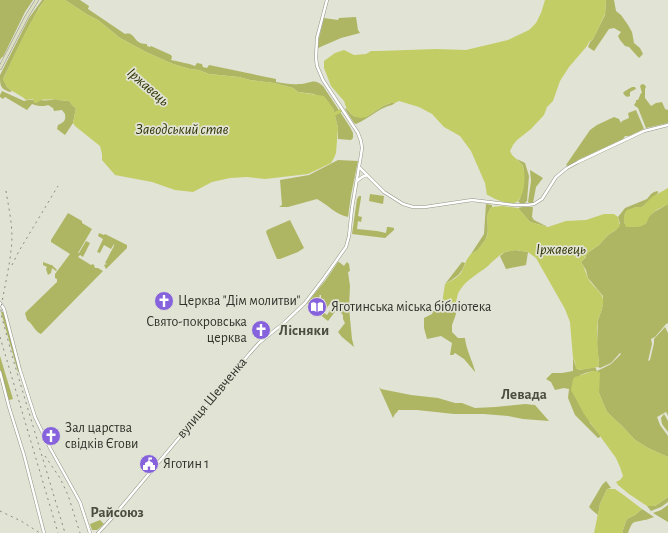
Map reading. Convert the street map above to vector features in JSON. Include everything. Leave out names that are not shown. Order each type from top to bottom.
[{"type":"main road","points":[[0,68],[37,0]]},
{"type":"street","name":"вулиця Шевченка","points":[[98,533],[250,353],[259,343],[302,306],[341,254],[348,239],[362,148],[361,141],[354,128],[323,80],[317,66],[317,38],[327,0]]},
{"type":"street","points":[[360,168],[384,192],[403,204],[413,207],[425,207],[472,200],[527,205],[534,204],[542,199],[556,177],[567,168],[644,131],[668,125]]},
{"type":"street","points":[[357,182],[362,177],[367,175]]},
{"type":"street","points":[[0,304],[4,308],[34,417],[80,502],[90,533]]},
{"type":"street","points":[[0,372],[9,407],[20,439],[44,533]]},
{"type":"shaded area","points":[[0,0],[33,0],[25,12],[3,57],[0,60]]},
{"type":"shaded area","points":[[42,0],[45,0],[27,30],[3,79],[7,87],[12,91],[7,91],[1,86],[0,75],[29,18]]},
{"type":"shaded area","points":[[65,0],[80,0],[89,6],[88,9],[125,34],[131,34],[142,44],[147,44],[147,46],[151,46],[171,55],[171,60],[195,66],[197,63],[202,64],[203,67],[207,68],[209,65],[276,79],[276,82],[303,84],[314,81],[320,83],[350,127],[353,133],[353,138],[351,140],[338,139],[338,128],[333,108],[314,94],[298,92],[293,88],[274,83],[209,74],[173,64],[120,38],[98,20]]},
{"type":"shaded area","points":[[606,0],[614,0],[616,11],[628,25],[632,32],[634,43],[640,48],[643,54],[639,58],[620,40],[618,36],[621,32],[614,28],[609,29],[594,51],[588,47],[605,15]]},
{"type":"shaded area","points":[[356,17],[358,30],[360,33],[341,38],[318,48],[324,18],[338,20],[339,18]]},
{"type":"shaded area","points":[[642,84],[646,87],[645,98],[651,106],[662,102],[665,109],[668,110],[668,123],[646,128],[638,108],[634,105],[642,93],[640,86]]},
{"type":"shaded area","points":[[635,87],[636,89],[630,92],[630,96],[628,97],[623,93],[625,91]]},
{"type":"shaded area","points":[[2,91],[24,101],[56,99],[69,101],[76,108],[73,123],[65,135],[57,129],[58,125],[65,120],[65,114],[62,110],[54,111],[53,108],[48,105],[40,106],[32,104],[27,110],[5,97],[3,99],[0,97]]},
{"type":"shaded area","points":[[393,102],[395,103],[356,124],[345,109],[346,108],[356,117],[366,117],[383,106]]},
{"type":"shaded area","points":[[636,110],[644,129],[629,136],[625,136],[623,139],[568,166],[566,165],[590,130],[614,117],[619,119],[621,123],[629,118],[628,113]]},
{"type":"shaded area","points":[[517,159],[525,163],[529,176],[527,201],[524,204],[521,204],[518,201],[520,199],[524,173],[523,166]]},
{"type":"shaded area","points":[[338,160],[358,161],[348,217],[340,214],[317,199],[288,207],[279,207],[282,205],[280,180],[309,175]]},
{"type":"shaded area","points":[[530,170],[543,178],[536,187],[533,203],[530,204],[528,202],[531,181]]},
{"type":"shaded area","points":[[658,191],[658,193],[642,207],[636,207],[625,213],[624,222],[627,227],[641,226],[646,223],[648,217],[654,212],[668,204],[668,323],[655,337],[651,339],[652,344],[648,361],[650,360],[654,339],[665,327],[668,333],[668,416],[666,412],[657,417],[660,425],[668,436],[668,457],[635,440],[607,412],[599,393],[599,373],[592,371],[580,375],[590,423],[600,435],[598,438],[575,415],[568,398],[569,389],[564,388],[555,390],[551,382],[546,379],[552,373],[573,371],[573,358],[579,370],[595,367],[597,371],[611,364],[621,354],[620,353],[611,363],[600,368],[598,367],[598,320],[602,309],[603,296],[588,278],[586,270],[581,262],[586,257],[586,254],[616,230],[620,223],[618,217],[625,208],[647,199],[651,194]]},
{"type":"shaded area","points":[[370,194],[384,196],[383,204],[369,201]]},
{"type":"shaded area","points":[[361,196],[361,198],[358,216],[362,217],[361,222],[358,221],[357,229],[386,233],[387,227],[394,228],[394,230],[385,238],[352,234],[357,199]]},
{"type":"shaded area","points":[[486,204],[492,205],[492,207],[489,210],[487,218],[488,230],[486,239],[481,247],[471,254],[484,234]]},
{"type":"shaded area","points":[[533,207],[532,217],[534,220],[548,227],[530,222],[518,208]]},
{"type":"shaded area","points":[[68,213],[92,229],[78,253],[86,241],[90,243],[83,257],[80,255],[78,257],[91,265],[93,264],[95,268],[103,271],[41,334],[37,332],[27,320],[25,313],[57,282],[55,274],[70,254],[51,242]]},
{"type":"shaded area","points":[[290,220],[304,248],[298,252],[277,259],[266,232],[267,230]]},
{"type":"shaded area","points":[[99,233],[105,234],[127,245],[127,248],[106,269],[104,265],[107,264],[105,263],[114,244],[111,249],[104,245],[100,253],[97,252],[103,239],[98,236]]},
{"type":"shaded area","points":[[515,250],[528,252],[526,265],[506,269],[500,256],[505,252]]},
{"type":"shaded area","points":[[43,262],[52,265],[57,270],[56,271],[52,268],[51,273],[48,275],[46,269],[47,267],[43,265]]},
{"type":"shaded area","points":[[338,262],[344,266],[347,262],[349,264],[349,308],[354,347],[338,332],[345,323],[343,315],[337,309],[328,321],[318,313],[317,314],[313,308],[316,307],[327,315],[335,303],[332,301],[326,309],[321,305],[325,300],[321,298],[321,295],[319,295],[320,296],[317,300],[315,300],[316,301],[312,308],[307,303]]},
{"type":"shaded area","points":[[462,262],[465,263],[460,273],[445,284]]},
{"type":"shaded area","points":[[442,303],[444,305],[451,304],[453,306],[455,304],[456,314],[452,325],[452,332],[458,338],[465,338],[475,372],[464,359],[455,353],[450,355],[452,343],[441,336],[427,339],[424,328],[424,318],[432,314],[434,310],[439,310]]},
{"type":"shaded area","points":[[1,312],[4,312],[20,372],[18,372]]},
{"type":"shaded area","points":[[0,356],[13,399],[9,400],[0,369]]},
{"type":"shaded area","points":[[379,387],[381,389],[411,395],[438,398],[455,403],[462,403],[475,408],[525,404],[535,405],[549,421],[484,414],[454,414],[417,410],[398,410],[393,418]]},
{"type":"shaded area","points":[[664,414],[668,421],[668,432],[662,424],[661,418]]},
{"type":"shaded area","points":[[606,481],[611,488],[607,489],[600,504],[598,515],[589,507]]},
{"type":"shaded area","points":[[668,497],[668,502],[661,507],[651,511],[647,506],[655,506]]},
{"type":"shaded area","points":[[668,505],[668,522],[653,513],[661,510]]},
{"type":"shaded area","points":[[642,509],[654,517],[633,523],[628,533],[622,533],[627,519]]},
{"type":"shaded area","points":[[100,520],[104,524],[97,530],[92,530],[90,524]]},
{"type":"water","name":"Заводський став","points":[[45,0],[65,0],[98,20],[120,38],[173,64],[209,74],[274,83],[293,88],[298,92],[324,96],[333,108],[338,128],[336,153],[334,158],[331,163],[308,174],[265,179],[247,177],[230,178],[212,182],[193,192],[175,190],[152,182],[115,175],[102,160],[100,146],[73,123],[76,108],[69,101],[56,99],[41,100],[35,103],[33,99],[26,100],[7,87],[3,79],[26,30]]},
{"type":"water","points":[[545,0],[606,0],[605,14],[593,39],[569,67],[560,81],[553,101],[547,107],[544,115],[531,129],[517,140],[510,151],[524,169],[524,187],[517,202],[508,203],[487,195],[485,183],[471,151],[460,136],[444,127],[432,114],[419,107],[399,101],[383,106],[366,117],[356,117],[352,115],[346,107],[344,101],[331,86],[324,68],[324,61],[335,53],[344,50],[354,55],[366,54],[371,51],[436,49],[466,50],[508,40],[529,30],[536,23]]},
{"type":"water","points":[[668,188],[668,204],[657,209],[645,224],[638,227],[626,227],[624,218],[627,210],[642,207],[652,197]]},
{"type":"water","name":"Іржавець","points":[[502,206],[518,208],[530,222],[548,227],[566,221],[586,220],[604,214],[614,214],[618,217],[620,226],[589,252],[581,262],[588,279],[603,299],[597,325],[598,367],[584,370],[576,369],[573,358],[570,322],[565,309],[536,258],[528,252],[515,250],[503,253],[463,286],[459,292],[456,303],[453,306],[451,304],[444,305],[442,303],[445,284],[455,279],[459,275],[469,256],[479,248],[486,238],[488,232],[487,217],[489,210],[492,207]]},
{"type":"water","points":[[593,371],[600,373],[599,393],[607,412],[635,440],[668,457],[668,497],[655,506],[647,506],[618,485],[616,482],[623,476],[616,458],[584,414],[571,390],[573,379],[575,377]]},
{"type":"water","points":[[607,489],[615,489],[642,509],[627,519],[622,533],[594,533],[600,504]]},
{"type":"waterway","name":"Іржавець","points":[[331,116],[340,111]]},
{"type":"railway","points":[[12,265],[58,186]]},
{"type":"railway","points":[[6,191],[11,220],[12,243],[1,314],[65,533]]},
{"type":"railway","points":[[0,337],[58,533]]},
{"type":"railway","points":[[45,456],[60,478],[68,495],[80,533]]},
{"type":"railway","points":[[0,511],[21,521],[40,533]]},
{"type":"place","name":"Церква \"Дім молитви\"","points":[[164,301]]},
{"type":"place","name":"Яготинська міська бібліотека","points":[[317,307]]},
{"type":"place","name":"Свято-покровська церква","points":[[261,330]]},
{"type":"place","name":"Зал царства свідків Єгови","points":[[51,436]]},
{"type":"place","name":"Яготин 1","points":[[149,464]]},
{"type":"district","name":"Лісняки","points":[[304,330]]},
{"type":"district","name":"Левада","points":[[524,394]]},
{"type":"district","name":"Райсоюз","points":[[117,512]]}]
